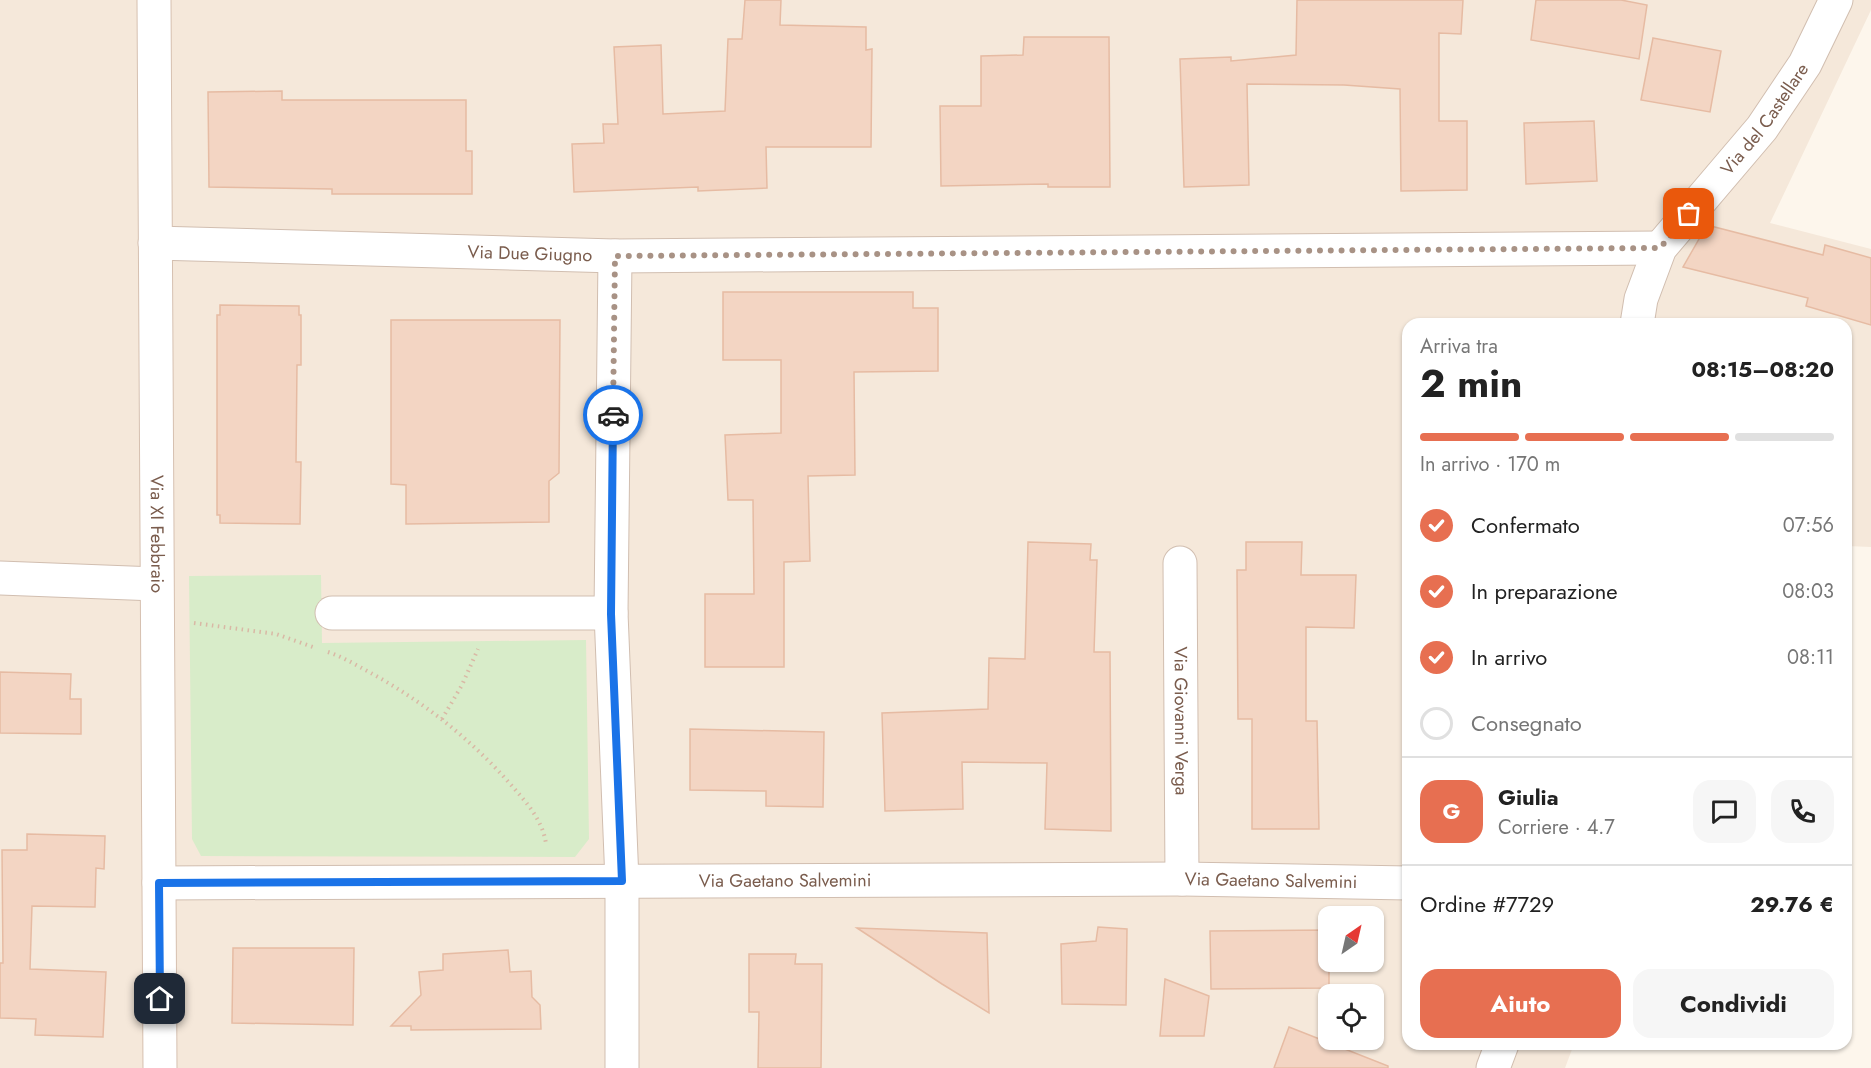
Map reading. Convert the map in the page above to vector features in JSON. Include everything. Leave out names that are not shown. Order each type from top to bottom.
[{"type":"street","name":"Via XI Febbraio","points":[[154,0],[160,1068]]},
{"type":"street","name":"Via del Castellare","points":[[1638,318],[1641,299],[1660,248],[1762,128],[1805,64],[1836,0]]},
{"type":"street","name":"Via Due Giugno","points":[[155,243],[615,256],[1660,248]]},
{"type":"street","points":[[615,256],[611,614],[622,881],[622,1068]]},
{"type":"street","name":"Via Giovanni Verga","points":[[1180,563],[1182,879]]},
{"type":"street","points":[[0,578],[156,584]]},
{"type":"street","points":[[332,613],[611,614]]},
{"type":"street","name":"Via Gaetano Salvemini","points":[[159,883],[1182,879],[1402,883]]},
{"type":"street","points":[[1493,1068],[1500,1050]]},
{"type":"path","points":[[442,719],[462,685],[477,651],[487,613]]},
{"type":"path","points":[[158,619],[276,634],[338,655],[388,683],[442,719],[467,739],[530,807],[544,832],[549,881]]},
{"type":"shaded area","points":[[0,0],[1871,0],[1871,10],[1770,223],[1871,249],[1871,547],[1852,546],[1852,318],[1402,318],[1402,1050],[1572,1050],[1565,1068],[0,1068]]},
{"type":"green space","points":[[321,575],[322,643],[586,640],[589,839],[575,857],[201,856],[192,839],[189,576]]},
{"type":"building","points":[[745,0],[781,0],[780,25],[866,27],[866,50],[872,49],[871,147],[766,147],[767,188],[698,191],[698,187],[574,192],[572,144],[604,143],[603,124],[618,124],[614,47],[661,45],[663,114],[725,111],[728,39],[742,39]]},
{"type":"building","points":[[1297,0],[1463,0],[1461,34],[1439,33],[1439,121],[1467,121],[1467,190],[1401,191],[1400,89],[1344,85],[1247,84],[1249,185],[1184,187],[1180,59],[1231,57],[1231,61],[1296,55]]},
{"type":"building","points":[[1536,0],[1621,0],[1647,5],[1639,59],[1531,40]]},
{"type":"building","points":[[1024,37],[1109,37],[1110,187],[1048,187],[1048,184],[941,186],[940,106],[981,106],[981,56],[1023,55]]},
{"type":"building","points":[[1653,38],[1721,51],[1710,112],[1641,100]]},
{"type":"building","points":[[282,91],[282,100],[466,100],[466,151],[472,151],[472,194],[332,194],[332,189],[209,187],[208,92]]},
{"type":"building","points":[[1594,121],[1597,181],[1526,184],[1524,123]]},
{"type":"building","points":[[1707,225],[1823,255],[1825,245],[1871,258],[1871,325],[1806,306],[1808,298],[1683,267]]},
{"type":"building","points":[[723,292],[913,292],[913,308],[938,308],[938,371],[854,372],[855,475],[808,476],[810,561],[784,562],[784,667],[705,667],[705,594],[754,594],[753,500],[728,500],[725,435],[781,433],[781,360],[723,360]]},
{"type":"building","points":[[220,305],[299,306],[301,365],[297,365],[296,462],[301,462],[300,524],[220,523],[220,515],[217,515],[217,315],[220,315]]},
{"type":"building","points":[[391,320],[560,320],[559,473],[549,481],[549,522],[406,524],[406,485],[391,484]]},
{"type":"building","points":[[1028,542],[1091,544],[1090,560],[1097,560],[1094,652],[1110,652],[1111,831],[1045,829],[1047,763],[962,762],[963,809],[885,811],[882,713],[988,709],[989,658],[1025,659]]},
{"type":"building","points":[[1246,542],[1302,542],[1301,575],[1356,575],[1354,628],[1306,627],[1306,721],[1317,721],[1319,829],[1252,829],[1252,719],[1238,719],[1237,570],[1246,570]]},
{"type":"building","points":[[0,672],[71,674],[70,699],[81,699],[81,734],[0,733]]},
{"type":"building","points":[[690,729],[824,732],[823,807],[766,806],[766,791],[690,790]]},
{"type":"building","points":[[27,834],[105,836],[104,869],[96,868],[95,907],[32,906],[30,969],[106,972],[103,1037],[35,1035],[36,1019],[0,1018],[0,963],[3,963],[2,850],[27,850]]},
{"type":"building","points":[[1098,927],[1127,929],[1126,1005],[1062,1004],[1061,944],[1096,941]]},
{"type":"building","points":[[857,928],[987,933],[989,1013],[942,984]]},
{"type":"building","points":[[1318,930],[1318,972],[1329,972],[1329,984],[1318,984],[1318,988],[1211,989],[1210,931]]},
{"type":"building","points":[[233,948],[354,948],[353,1025],[232,1023]]},
{"type":"building","points":[[508,950],[510,972],[531,971],[532,997],[540,1005],[541,1029],[411,1030],[411,1026],[391,1026],[421,995],[419,972],[443,970],[443,954]]},
{"type":"building","points":[[749,954],[796,954],[795,964],[822,964],[821,1068],[758,1068],[759,1012],[749,1012]]},
{"type":"building","points":[[1165,979],[1209,996],[1204,1036],[1160,1036]]},
{"type":"building","points":[[1289,1027],[1318,1038],[1318,1050],[1347,1050],[1388,1066],[1388,1068],[1274,1068]]},
{"type":"way so far","points":[[613,415],[615,256],[1660,248],[1689,214]]},
{"type":"route","points":[[160,999],[159,883],[622,881],[611,614],[613,415]]}]
